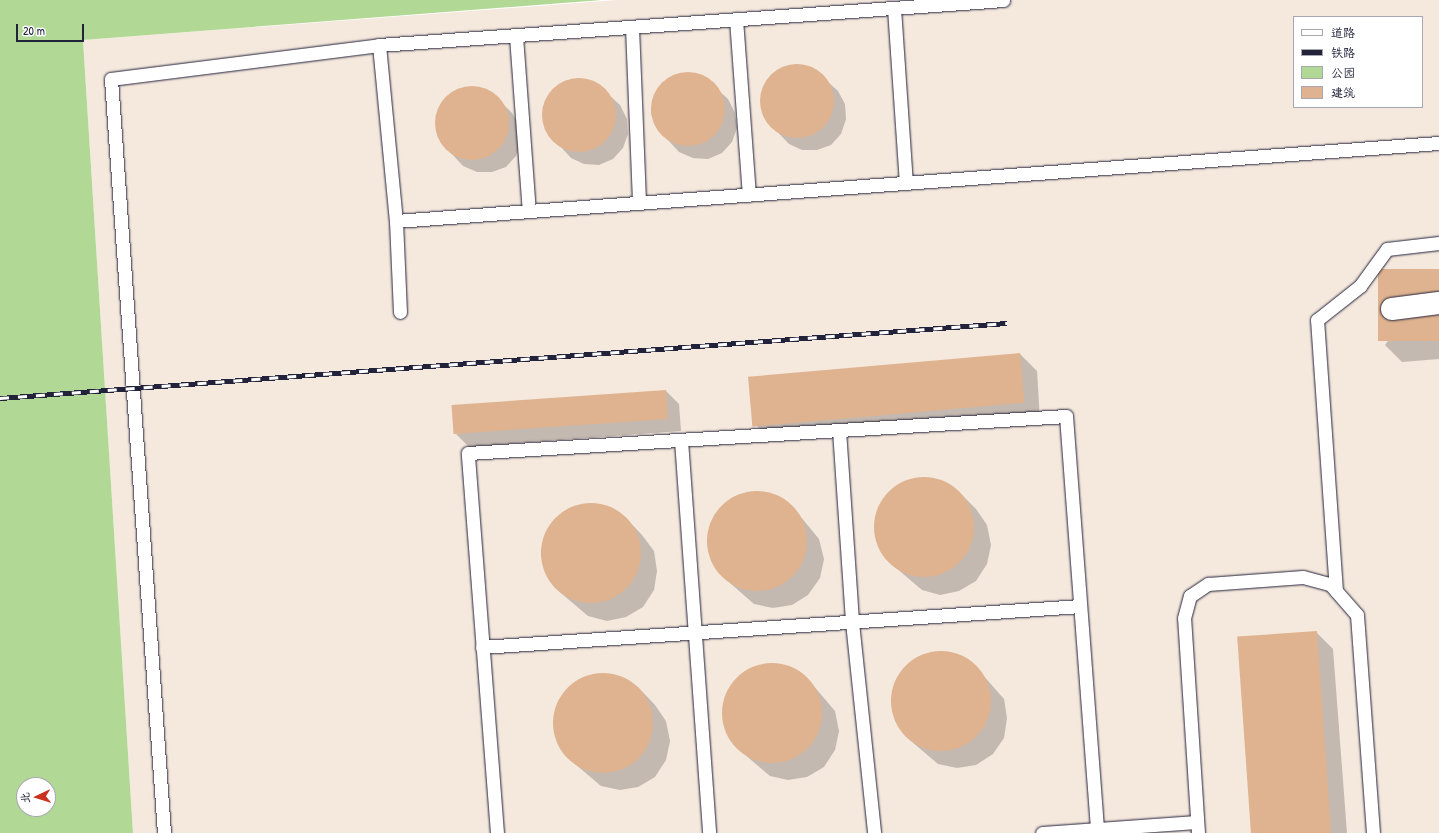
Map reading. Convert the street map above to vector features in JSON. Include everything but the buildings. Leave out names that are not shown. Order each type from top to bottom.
[{"type":"street","points":[[1392,309],[1439,303]]},
{"type":"lane","points":[[164,833],[111,79],[379,45],[1003,0]]},
{"type":"lane","points":[[894,8],[906,183]]},
{"type":"lane","points":[[736,19],[749,195]]},
{"type":"lane","points":[[632,27],[638,203]]},
{"type":"lane","points":[[516,36],[529,211]]},
{"type":"lane","points":[[379,45],[396,221],[400,312]]},
{"type":"lane","points":[[396,221],[1439,143]]},
{"type":"lane","points":[[1336,591],[1317,320],[1360,286],[1387,249],[1439,243]]},
{"type":"lane","points":[[496,833],[468,453],[1066,416],[1097,831]]},
{"type":"lane","points":[[840,430],[852,622],[874,833]]},
{"type":"lane","points":[[681,440],[693,632],[709,833]]},
{"type":"lane","points":[[1042,833],[1198,828],[1184,618],[1190,596],[1208,584],[1303,577],[1330,584],[1357,614],[1373,833]]},
{"type":"lane","points":[[482,647],[1080,606]]},
{"type":"shaded area","points":[[617,0],[1439,0],[1439,833],[133,833],[83,40]]},
{"type":"green space","points":[[0,0],[602,0],[83,40],[133,833],[0,833]]},
{"type":"railway","points":[[0,398],[1007,323]]}]
